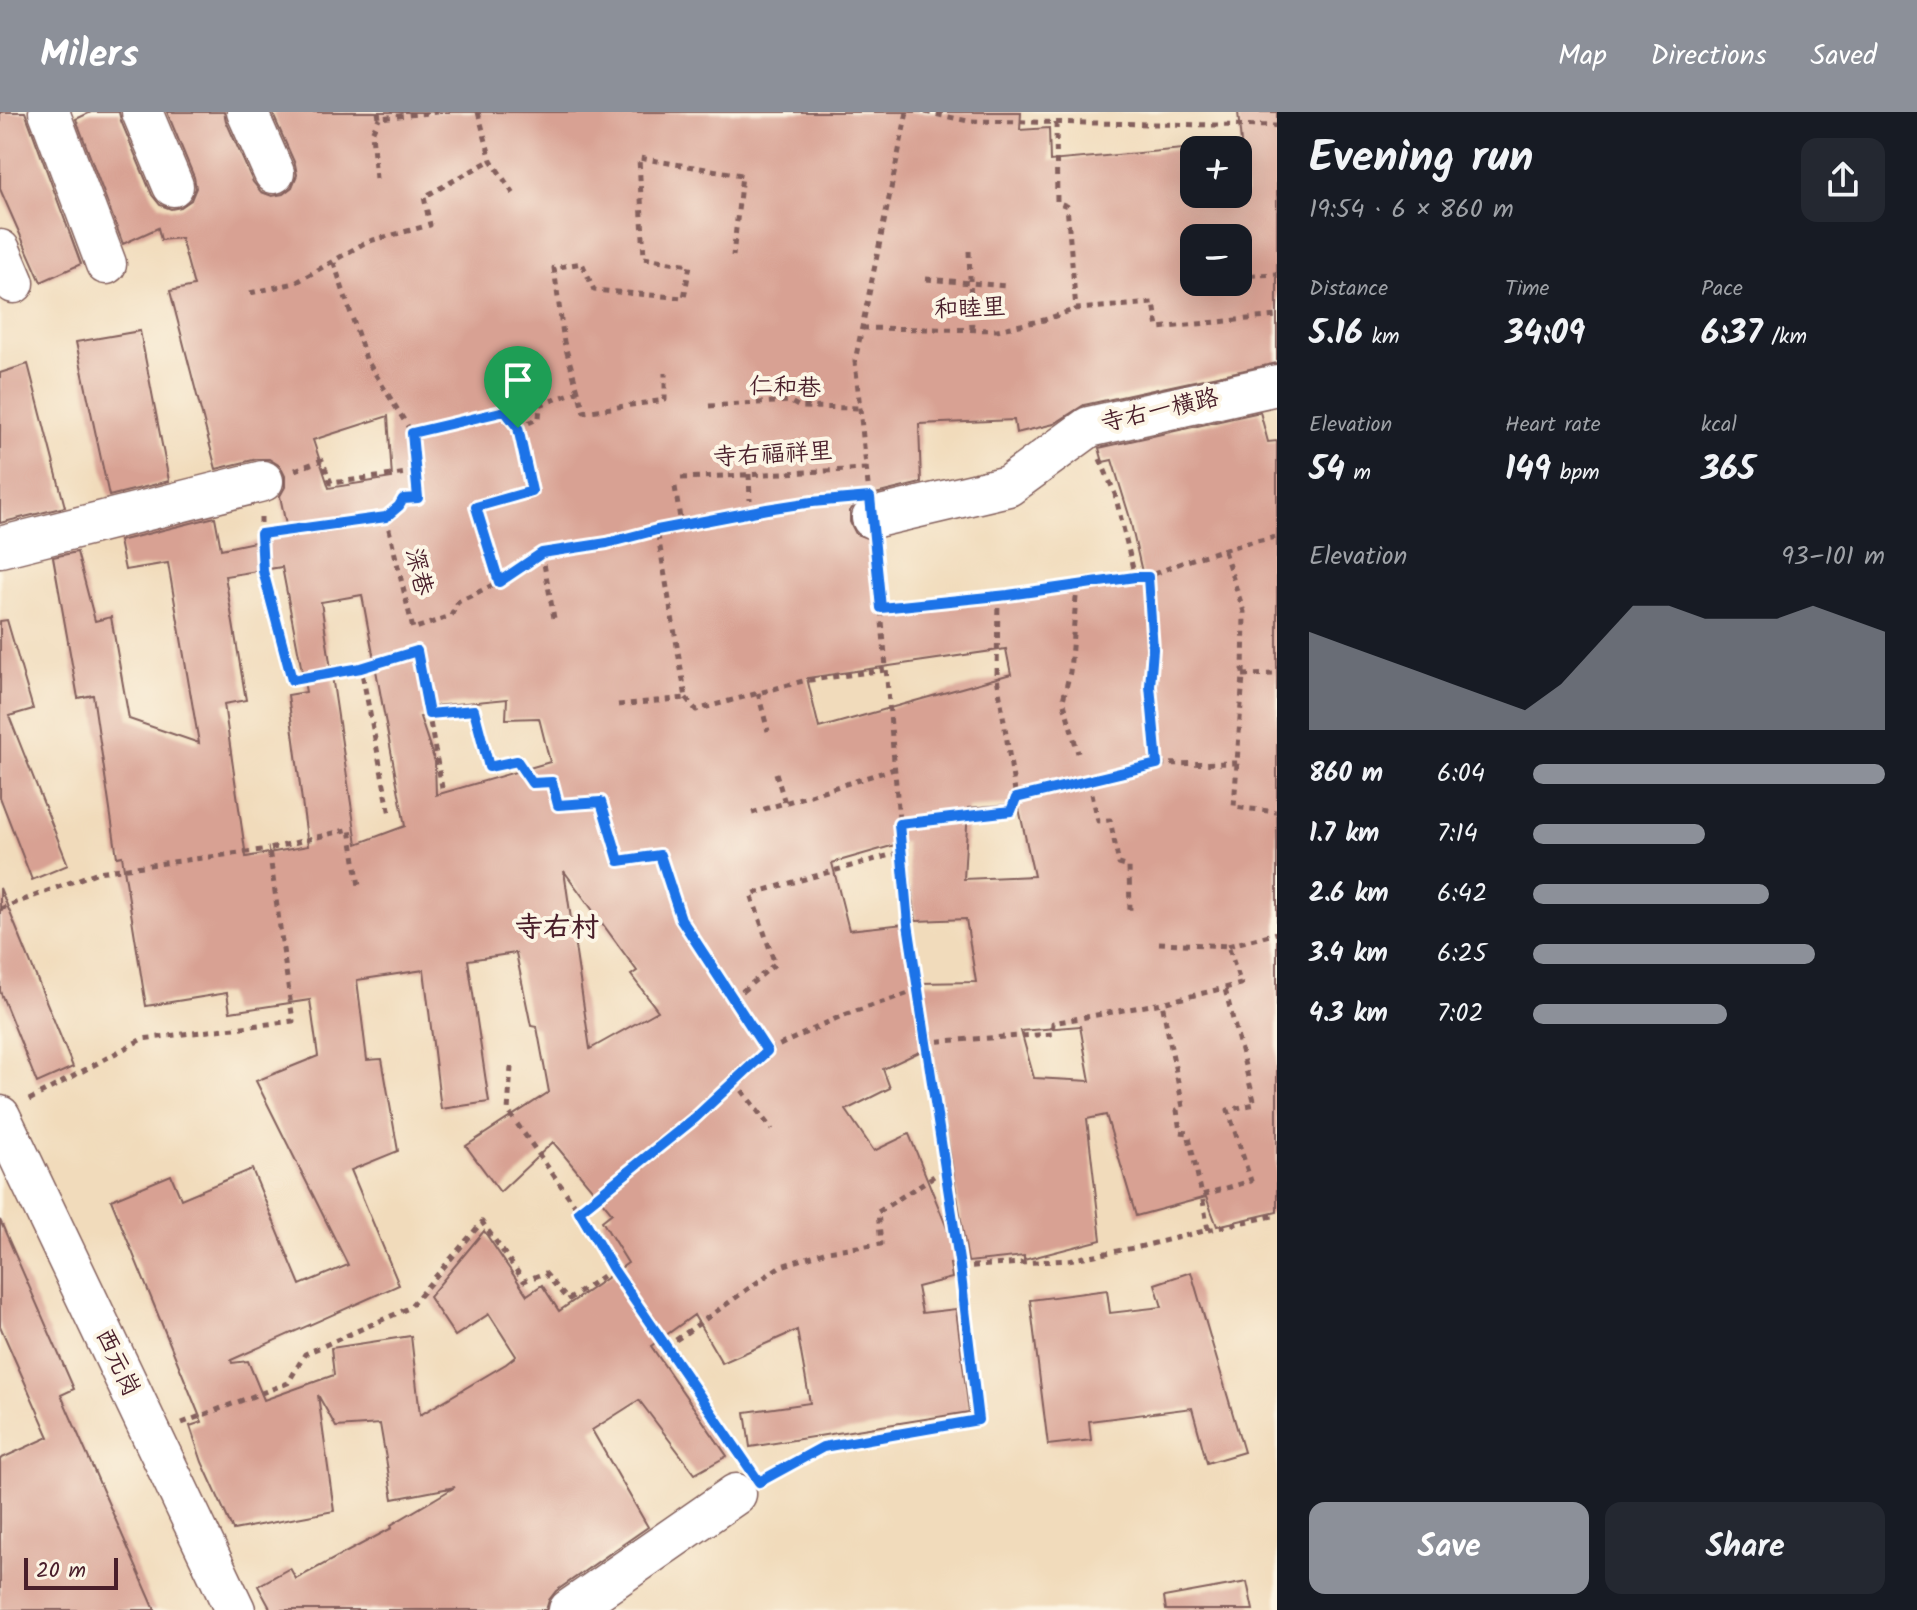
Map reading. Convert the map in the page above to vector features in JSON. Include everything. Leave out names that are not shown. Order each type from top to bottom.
[{"type":"street","points":[[49,112],[106,264]]},
{"type":"street","points":[[142,112],[173,186]]},
{"type":"street","points":[[247,112],[274,173]]},
{"type":"street","name":"寺右一横路","points":[[871,508],[1008,486],[1089,427],[1277,385]]},
{"type":"street","points":[[0,547],[263,481]]},
{"type":"street","name":"西元岗","points":[[0,1116],[235,1610]]},
{"type":"street","points":[[569,1610],[748,1488]]},
{"type":"path","points":[[376,179],[372,133],[378,115],[438,112]]},
{"type":"path","points":[[478,112],[491,160],[515,196]]},
{"type":"path","points":[[511,1067],[508,1111],[579,1211],[613,1269],[666,1347],[748,1488],[823,1447],[978,1420],[960,1267],[918,990],[901,852],[881,608],[855,361],[907,112]]},
{"type":"path","points":[[925,112],[968,121],[1277,126]]},
{"type":"path","points":[[1056,123],[1057,202],[1067,206],[1076,309]]},
{"type":"path","points":[[665,373],[665,400],[584,412],[564,342],[554,268],[582,263],[594,290],[684,298],[690,265],[644,258],[639,158],[742,175],[733,256]]},
{"type":"path","points":[[250,293],[295,283],[366,242],[430,225],[424,197],[491,160]]},
{"type":"path","points":[[969,251],[972,330]]},
{"type":"path","points":[[261,534],[386,517],[403,499],[418,498],[412,433],[366,359],[334,263]]},
{"type":"path","points":[[1252,275],[1277,274]]},
{"type":"path","points":[[926,279],[1006,286]]},
{"type":"path","name":"和睦里","points":[[862,328],[997,330],[1044,320],[1076,309],[1154,303],[1158,328],[1277,316]]},
{"type":"path","points":[[518,428],[539,418],[540,405],[578,391]]},
{"type":"path","name":"仁和巷","points":[[709,406],[789,401],[800,407],[860,408]]},
{"type":"path","points":[[412,433],[505,411],[518,428],[532,491],[476,507],[499,582]]},
{"type":"path","points":[[1084,431],[1105,468],[1115,494],[1135,577]]},
{"type":"path","points":[[415,472],[331,483],[322,460],[263,481],[263,571],[292,680],[361,668],[417,651],[443,793]]},
{"type":"path","name":"寺右福祥里","points":[[681,478],[867,469]]},
{"type":"path","points":[[749,474],[750,500]]},
{"type":"path","points":[[675,487],[681,525]]},
{"type":"path","name":"深巷","points":[[386,517],[413,629],[451,616],[458,602],[499,582],[542,553],[812,502],[871,508]]},
{"type":"path","points":[[657,530],[686,698],[696,710],[803,681],[885,670]]},
{"type":"path","points":[[881,608],[1148,577],[1183,562],[1277,537]]},
{"type":"path","points":[[1224,551],[1244,612],[1234,807],[1277,812]]},
{"type":"path","points":[[542,553],[554,618]]},
{"type":"path","points":[[1148,577],[1153,649],[1150,686],[1157,764]]},
{"type":"path","points":[[1077,585],[1070,672],[1063,700],[1078,753]]},
{"type":"path","points":[[899,824],[1011,811],[1016,798],[997,677],[998,596]]},
{"type":"path","points":[[361,668],[390,815]]},
{"type":"path","points":[[1243,675],[1277,674]]},
{"type":"path","points":[[758,693],[768,731]]},
{"type":"path","points":[[618,705],[686,698]]},
{"type":"path","points":[[429,714],[474,710],[489,767],[517,761],[532,783],[552,782],[558,805],[601,802],[619,861],[660,855],[681,919],[767,1051]]},
{"type":"path","points":[[1016,798],[1157,764],[1238,763]]},
{"type":"path","points":[[752,813],[894,769]]},
{"type":"path","points":[[776,773],[785,803]]},
{"type":"path","points":[[1089,780],[1098,821],[1110,820],[1119,864],[1129,867],[1130,911]]},
{"type":"path","points":[[0,909],[98,872],[269,849],[350,829],[359,886]]},
{"type":"path","points":[[0,1116],[142,1039],[293,1021],[269,849]]},
{"type":"path","points":[[733,999],[775,964],[751,894],[901,852]]},
{"type":"path","points":[[1159,943],[1228,946],[1277,933]]},
{"type":"path","points":[[926,1042],[1052,1034],[1053,1023],[1162,1003],[1241,984],[1228,946]]},
{"type":"path","points":[[1202,1195],[1251,1181],[1228,1110],[1255,1104],[1225,989]]},
{"type":"path","points":[[579,1211],[695,1118],[767,1051],[841,1016],[918,990]]},
{"type":"path","points":[[1162,1003],[1183,1107],[1177,1110],[1180,1132],[1188,1133],[1208,1230]]},
{"type":"path","points":[[735,1081],[772,1130]]},
{"type":"path","points":[[666,1347],[779,1267],[827,1251],[881,1244],[878,1212],[945,1169]]},
{"type":"path","points":[[960,1267],[1068,1260],[1277,1215]]},
{"type":"path","points":[[151,1434],[288,1383],[305,1354],[409,1308],[482,1222],[524,1281],[545,1273],[568,1300],[613,1269]]},
{"type":"building","points":[[0,112],[25,112],[81,264],[41,282],[0,189]]},
{"type":"building","points":[[91,112],[119,112],[152,195],[160,205],[171,209],[191,200],[196,188],[167,112],[224,112],[253,182],[261,192],[272,196],[283,194],[292,187],[297,175],[272,112],[1021,112],[1020,130],[1049,128],[1050,161],[1180,149],[1180,208],[1252,208],[1252,136],[1240,136],[1238,112],[1277,112],[1277,363],[1084,405],[1054,424],[1016,433],[1014,420],[919,424],[921,483],[857,501],[850,511],[850,522],[856,534],[872,540],[877,612],[990,602],[1144,581],[1112,460],[1103,462],[1099,448],[1260,412],[1268,442],[1277,441],[1277,1212],[1217,1226],[1206,1197],[1136,1216],[1106,1115],[1087,1119],[1101,1240],[1024,1260],[1024,1256],[968,1262],[932,1046],[883,1069],[890,1088],[846,1110],[874,1151],[909,1134],[961,1263],[950,1264],[952,1278],[917,1287],[922,1313],[956,1309],[969,1412],[750,1447],[745,1412],[810,1403],[797,1330],[722,1363],[694,1315],[651,1346],[727,1456],[695,1474],[639,1400],[592,1430],[648,1527],[556,1591],[546,1610],[271,1610],[258,1586],[290,1568],[296,1579],[392,1528],[391,1525],[455,1487],[393,1499],[380,1424],[336,1427],[318,1395],[334,1511],[233,1530],[202,1462],[190,1426],[202,1422],[111,1200],[171,1175],[181,1199],[252,1169],[300,1285],[348,1265],[256,1081],[318,1056],[310,1000],[230,1012],[227,993],[146,1006],[122,856],[117,857],[93,695],[78,698],[53,557],[77,552],[95,621],[111,617],[129,719],[199,743],[168,563],[125,570],[119,541],[215,517],[221,549],[288,535],[280,496],[285,487],[285,476],[280,466],[269,459],[257,459],[216,469],[170,291],[194,286],[181,238],[161,240],[158,228],[123,244],[76,119]],"holes":[[[388,416],[392,478],[329,488],[313,440]],[[282,567],[306,692],[288,695],[308,846],[246,857],[224,704],[246,700],[225,576]],[[362,595],[405,826],[357,844],[321,602]],[[1006,649],[1011,674],[819,728],[807,678]],[[507,699],[506,719],[539,718],[550,762],[436,795],[435,762],[420,717],[426,716],[425,707]],[[1018,804],[1034,876],[964,879],[968,808]],[[905,842],[916,921],[966,919],[976,982],[919,983],[904,924],[849,930],[832,863]],[[564,871],[637,971],[631,975],[658,1011],[590,1049]],[[516,953],[531,1026],[537,1027],[549,1092],[466,1146],[500,1192],[553,1142],[612,1213],[602,1221],[628,1263],[559,1311],[542,1285],[527,1295],[484,1231],[429,1297],[455,1336],[489,1314],[516,1356],[506,1364],[420,1415],[411,1336],[331,1348],[334,1375],[264,1400],[248,1361],[232,1363],[231,1360],[399,1285],[351,1170],[398,1151],[382,1059],[367,1060],[357,980],[424,970],[441,1109],[489,1102],[468,960]],[[1080,1026],[1090,1081],[1034,1078],[1021,1031]]]},
{"type":"building","points":[[140,331],[169,481],[109,496],[76,342]]},
{"type":"building","points":[[28,364],[65,507],[0,523],[0,373]]},
{"type":"building","points":[[7,620],[33,709],[9,716],[68,865],[32,880],[0,797],[0,621]]},
{"type":"building","points":[[0,888],[73,1067],[37,1083],[0,991]]},
{"type":"building","points":[[0,1220],[74,1389],[61,1395],[155,1610],[0,1610],[0,1459],[49,1437],[0,1326]]},
{"type":"building","points":[[1191,1272],[1244,1452],[1207,1463],[1192,1408],[1089,1421],[1091,1440],[1048,1445],[1030,1300],[1107,1290],[1110,1313],[1162,1307],[1155,1284]]},
{"type":"building","points":[[1247,1582],[1253,1610],[1166,1610],[1164,1597]]},
{"type":"district","name":"寺右村","points":[[557,928]]},
{"type":"route","points":[[505,411],[518,428],[532,491],[476,507],[499,582],[542,553],[607,543],[767,509],[870,497],[881,608],[1148,577],[1153,649],[1150,686],[1157,764],[1016,798],[1011,811],[899,824],[908,924],[960,1267],[978,1420],[823,1447],[759,1482],[613,1269],[579,1211],[695,1118],[767,1051],[681,919],[660,855],[619,861],[601,802],[558,805],[552,782],[532,783],[517,761],[489,767],[474,710],[429,714],[417,651],[361,668],[292,680],[263,571],[261,534],[386,517],[403,499],[418,498],[412,433],[505,411]]}]
